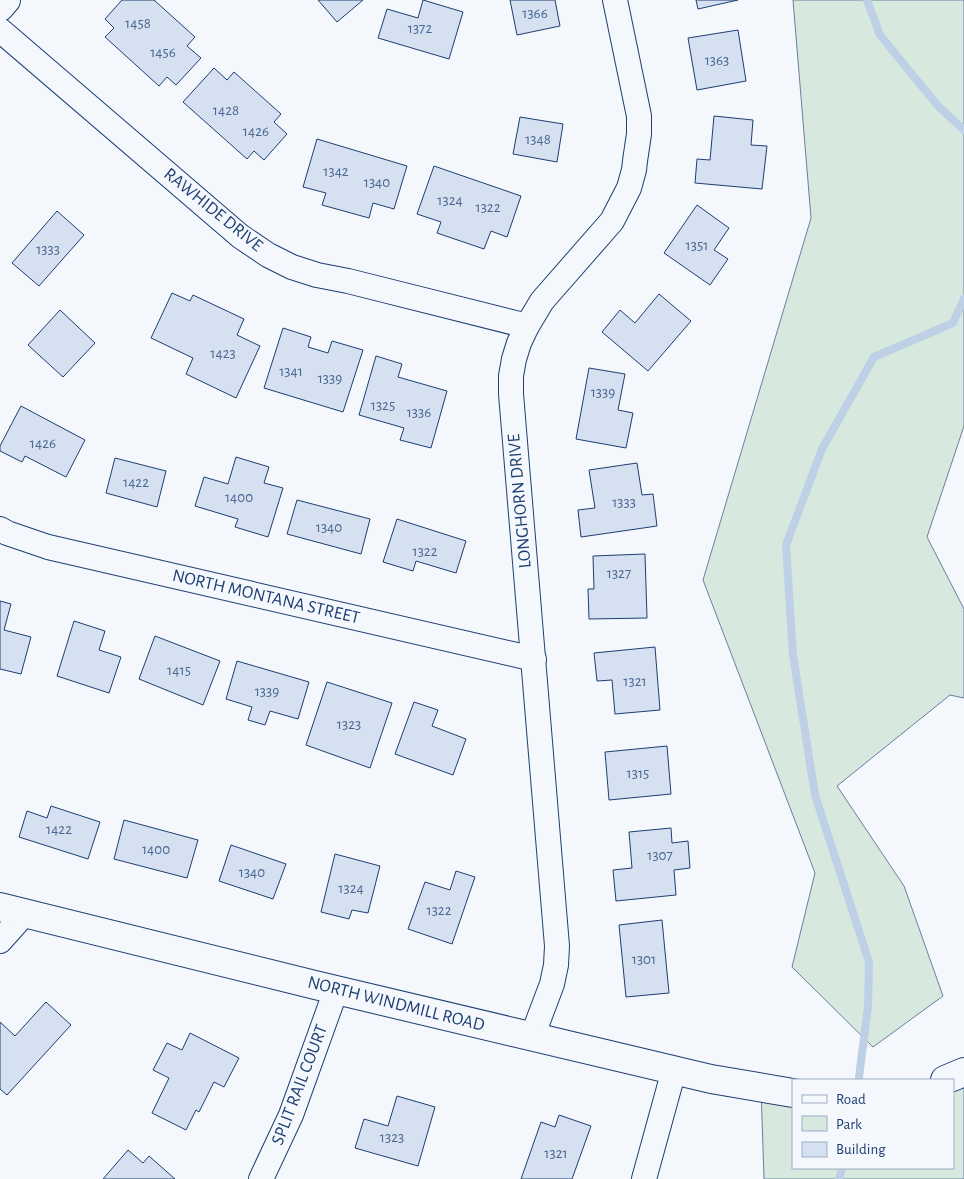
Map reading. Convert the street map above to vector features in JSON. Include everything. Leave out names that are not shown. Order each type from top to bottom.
[{"type":"street","points":[[0,7],[6,0]]},
{"type":"street","name":"LONGHORN DRIVE","points":[[532,1037],[552,984],[556,965],[556,946],[511,376],[514,359],[526,326],[542,301],[612,221],[628,188],[634,170],[639,134],[639,116],[615,0]]},
{"type":"street","name":"RAWHIDE DRIVE","points":[[0,30],[240,236],[268,255],[292,267],[317,275],[348,281],[526,326]]},
{"type":"street","name":"NORTH MONTANA STREET","points":[[0,530],[48,547],[534,659]]},
{"type":"street","points":[[0,941],[12,910]]},
{"type":"street","name":"NORTH WINDMILL ROAD","points":[[12,910],[336,990],[711,1079],[792,1093]]},
{"type":"street","name":"SPLIT RAIL COURT","points":[[261,1179],[291,1115],[336,990]]},
{"type":"street","points":[[644,1179],[674,1070]]},
{"type":"street","points":[[947,1079],[964,1072]]},
{"type":"green space","points":[[793,0],[964,0],[964,426],[927,537],[964,609],[964,698],[950,695],[837,786],[904,886],[943,996],[873,1047],[792,967],[815,873],[703,580],[811,218]]},
{"type":"green space","points":[[964,1071],[964,1179],[764,1179],[761,1088],[792,1093],[792,1169],[954,1169],[954,1079]]},
{"type":"building","points":[[122,0],[154,0],[195,37],[187,46],[201,58],[176,85],[167,77],[159,86],[105,37],[114,28],[105,19]]},
{"type":"building","points":[[318,0],[363,0],[337,22]]},
{"type":"building","points":[[423,0],[463,12],[449,59],[378,38],[387,9],[418,18]]},
{"type":"building","points":[[510,0],[555,0],[560,26],[517,35]]},
{"type":"building","points":[[696,0],[738,0],[698,9]]},
{"type":"building","points":[[738,30],[746,81],[697,90],[688,38]]},
{"type":"building","points":[[214,68],[227,80],[234,72],[281,114],[274,122],[287,134],[264,160],[254,151],[247,159],[183,102]]},
{"type":"building","points":[[714,116],[753,120],[751,145],[767,146],[762,189],[695,183],[697,159],[710,160]]},
{"type":"building","points":[[520,117],[563,124],[557,162],[513,154]]},
{"type":"building","points":[[317,139],[407,166],[394,209],[373,203],[369,218],[322,205],[326,193],[303,187]]},
{"type":"building","points":[[434,166],[521,196],[507,237],[491,231],[484,249],[437,233],[441,222],[417,214]]},
{"type":"building","points":[[697,205],[729,228],[714,250],[728,259],[710,285],[664,253]]},
{"type":"building","points":[[57,211],[84,235],[39,286],[12,263]]},
{"type":"building","points":[[172,293],[190,301],[193,295],[244,319],[237,335],[260,346],[236,398],[186,374],[193,358],[151,338]]},
{"type":"building","points":[[659,294],[691,321],[648,371],[602,332],[620,310],[635,323]]},
{"type":"building","points":[[60,310],[95,343],[63,377],[28,345]]},
{"type":"building","points":[[283,328],[311,337],[308,347],[328,353],[332,341],[363,350],[343,412],[264,388]]},
{"type":"building","points":[[376,356],[402,364],[398,377],[447,391],[431,448],[400,440],[404,428],[359,415]]},
{"type":"building","points":[[589,368],[625,374],[618,410],[633,413],[626,448],[576,439]]},
{"type":"building","points":[[21,406],[85,440],[66,477],[25,456],[22,462],[0,451],[0,446]]},
{"type":"building","points":[[236,457],[269,467],[264,483],[283,488],[268,537],[235,527],[238,519],[195,506],[204,477],[228,484]]},
{"type":"building","points":[[115,458],[166,471],[157,507],[106,493]]},
{"type":"building","points":[[637,463],[642,495],[653,494],[657,526],[581,537],[578,510],[595,508],[589,470]]},
{"type":"building","points":[[297,500],[370,519],[361,554],[287,534]]},
{"type":"building","points":[[397,519],[466,541],[456,573],[416,561],[413,571],[383,562]]},
{"type":"building","points":[[645,554],[647,618],[589,619],[588,589],[594,589],[593,556]]},
{"type":"building","points":[[0,601],[11,604],[4,630],[31,637],[21,674],[0,669]]},
{"type":"building","points":[[74,621],[105,631],[99,650],[121,657],[109,693],[57,676]]},
{"type":"building","points":[[155,636],[220,661],[203,705],[139,679]]},
{"type":"building","points":[[655,647],[660,710],[615,714],[612,680],[597,681],[594,653]]},
{"type":"building","points":[[237,661],[309,682],[298,719],[270,711],[265,725],[248,720],[252,707],[226,699]]},
{"type":"building","points":[[327,682],[392,703],[370,768],[306,745]]},
{"type":"building","points":[[414,702],[438,710],[432,726],[466,739],[453,775],[395,754]]},
{"type":"building","points":[[667,746],[671,794],[609,800],[605,752]]},
{"type":"building","points":[[51,806],[100,822],[88,859],[19,837],[27,811],[47,818]]},
{"type":"building","points":[[124,820],[198,840],[187,878],[114,859]]},
{"type":"building","points":[[671,828],[672,843],[688,841],[690,868],[674,870],[676,895],[616,901],[613,870],[632,868],[629,832]]},
{"type":"building","points":[[231,845],[286,864],[273,899],[219,881]]},
{"type":"building","points":[[335,854],[380,866],[368,913],[352,910],[349,919],[321,912]]},
{"type":"building","points":[[456,871],[475,877],[452,944],[408,929],[425,882],[450,890]]},
{"type":"building","points":[[662,920],[669,993],[626,997],[619,925]]},
{"type":"building","points":[[46,1002],[71,1025],[7,1095],[0,1089],[0,1022],[15,1036]]},
{"type":"building","points":[[190,1033],[239,1058],[224,1087],[214,1082],[199,1112],[196,1110],[186,1130],[152,1113],[169,1078],[153,1070],[167,1043],[182,1050]]},
{"type":"building","points":[[397,1096],[435,1107],[418,1166],[355,1148],[364,1119],[388,1126]]},
{"type":"building","points":[[559,1115],[591,1126],[572,1179],[521,1179],[541,1122],[555,1127]]},
{"type":"building","points":[[128,1150],[143,1163],[149,1156],[175,1179],[103,1179]]},
{"type":"waterway","points":[[867,0],[880,35],[938,106],[964,130]]},
{"type":"waterway","points":[[859,1077],[868,1007],[869,962],[815,795],[793,655],[786,545],[822,449],[874,357],[953,323],[964,299]]},
{"type":"waterway","points":[[839,1179],[842,1169]]}]
